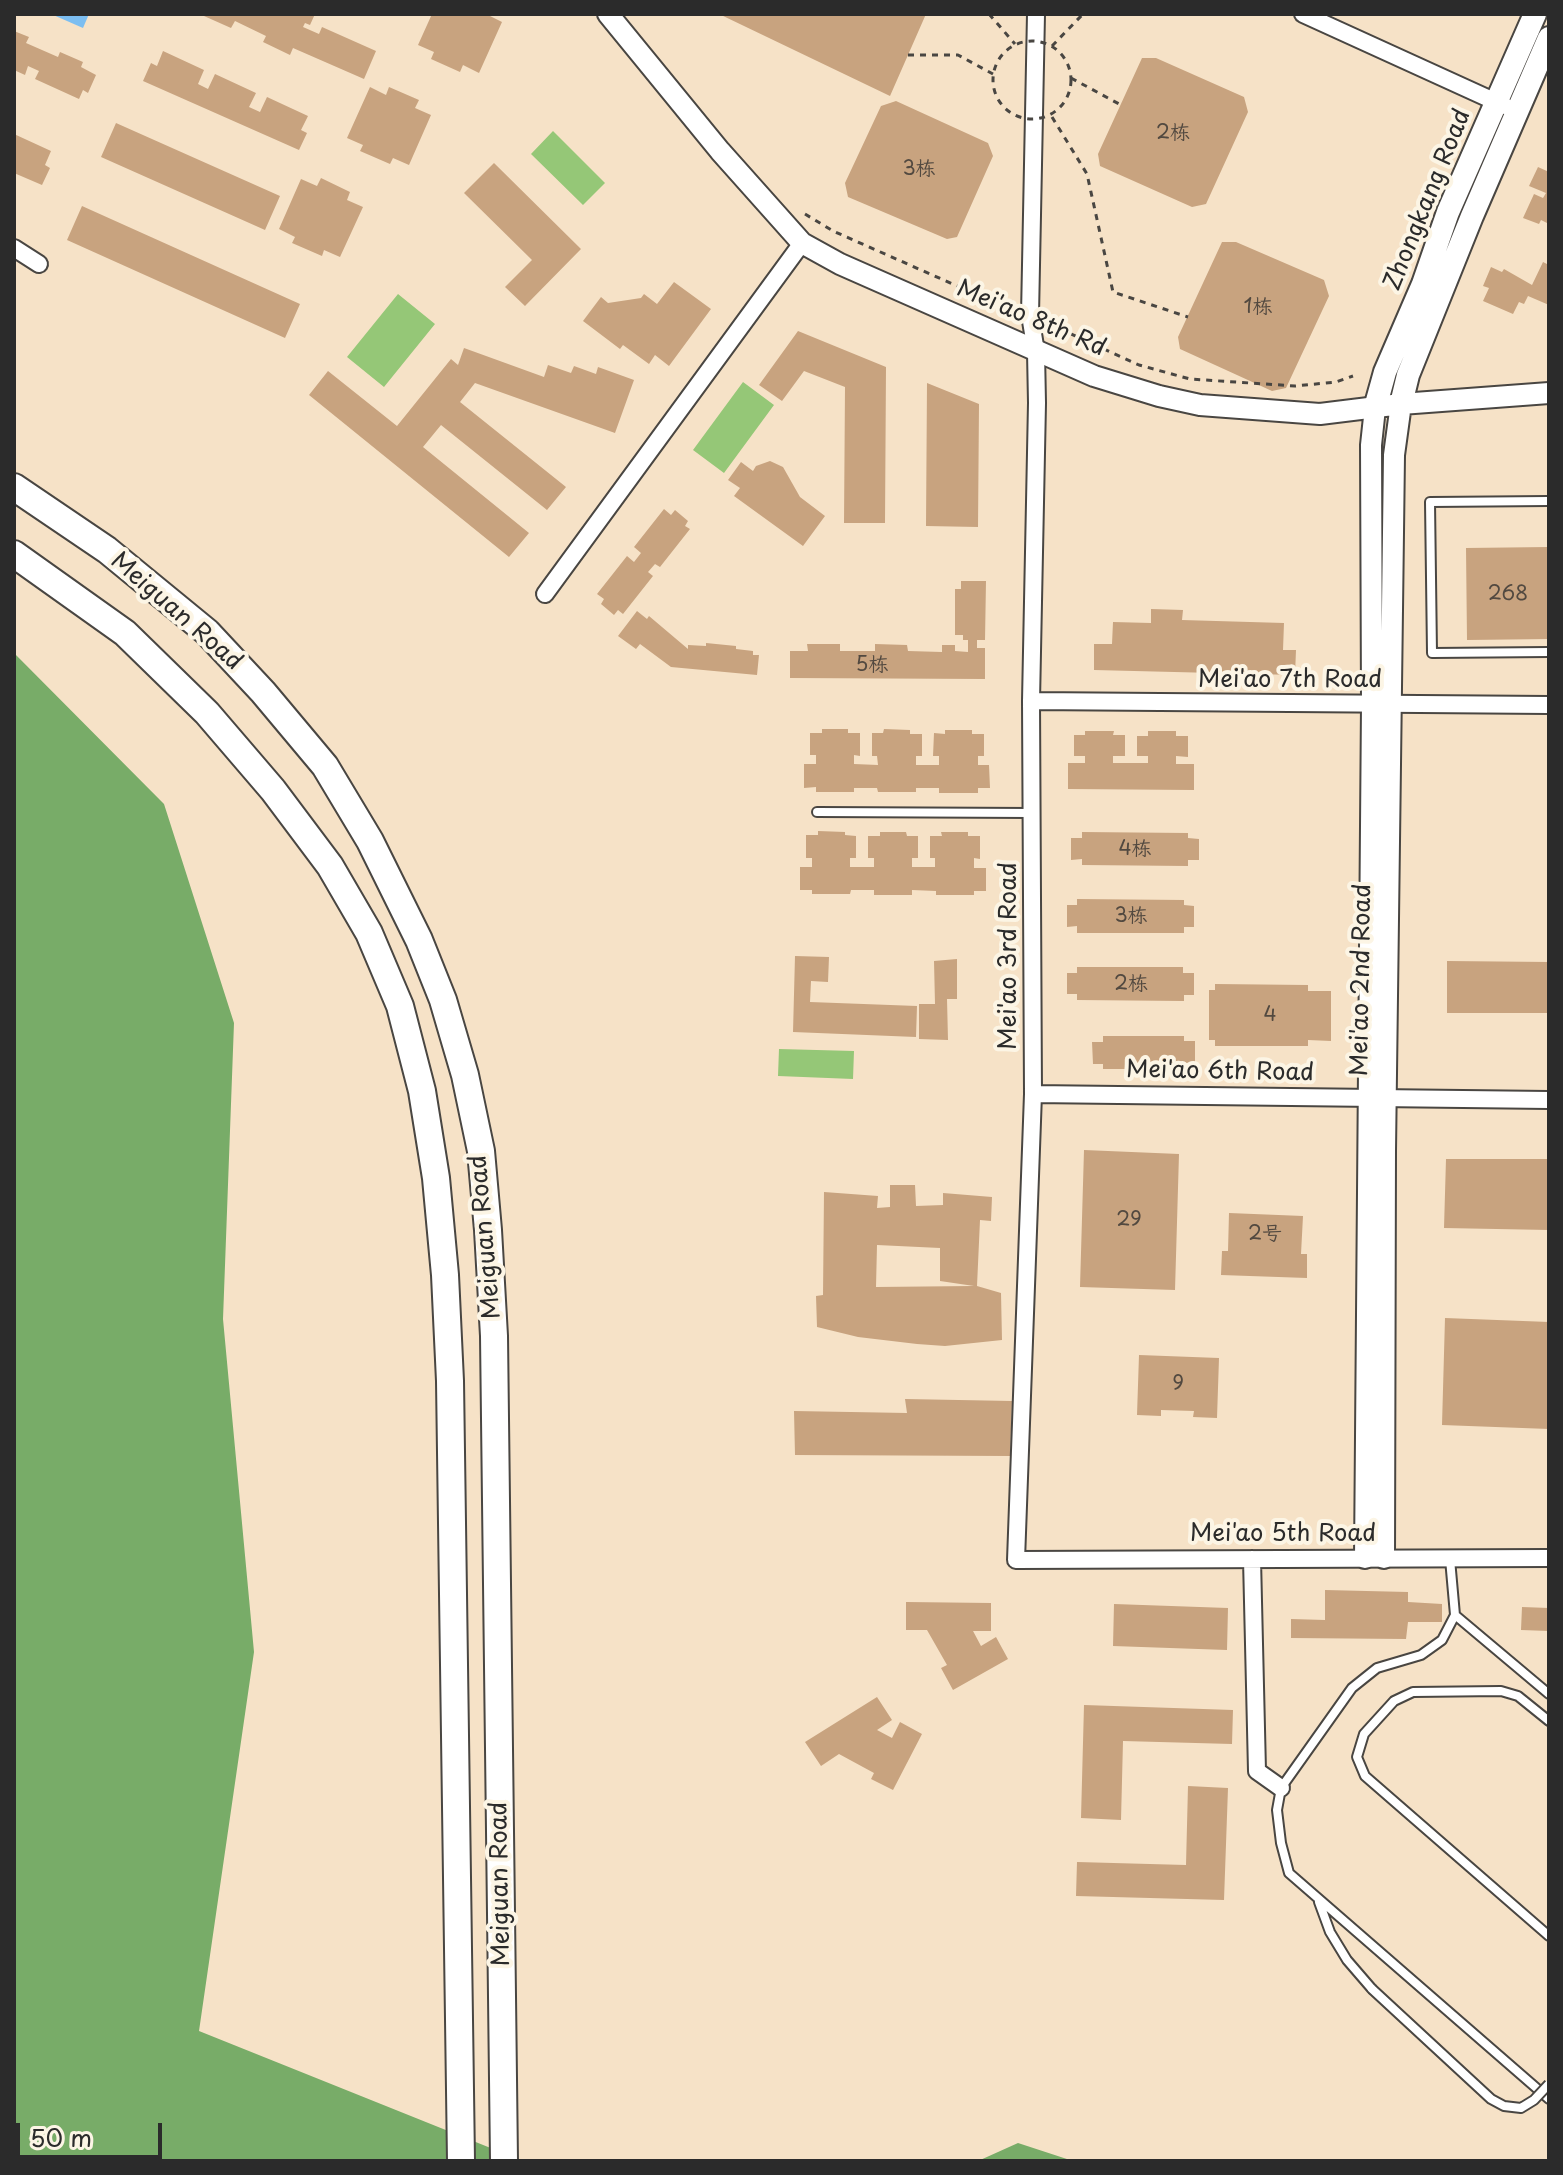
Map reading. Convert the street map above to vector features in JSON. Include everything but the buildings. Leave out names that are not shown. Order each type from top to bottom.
[{"type":"highway","name":"Meiguan Road","points":[[14,487],[107,550],[207,632],[325,766],[370,841],[419,940],[443,1000],[465,1075],[481,1151],[493,1321],[504,2161]]},
{"type":"highway","name":"Meiguan Road","points":[[19,558],[125,633],[207,713],[273,790],[338,879],[369,933],[400,1006],[422,1091],[436,1178],[445,1275],[450,1381],[461,2161]]},
{"type":"main road","name":"Zhongkang Road","points":[[1375,408],[1385,372],[1423,284],[1448,212],[1535,14]]},
{"type":"main road","name":"Zhongkang Road","points":[[1401,404],[1408,375],[1549,38]]},
{"type":"street","name":"Mei'ao 8th Rd","points":[[608,14],[720,151],[802,243],[840,264],[1094,376],[1200,405],[1320,414],[1401,404],[1549,393]]},
{"type":"street","name":"Mei'ao 3rd Road","points":[[1016,1560],[1033,1094],[1031,701],[1036,352],[1030,315],[1036,14]]},
{"type":"street","points":[[1303,14],[1517,111]]},
{"type":"street","points":[[545,594],[802,243]]},
{"type":"street","points":[[14,248],[39,264]]},
{"type":"street","name":"Mei'ao 2nd Road","points":[[1374,1558],[1381,704],[1394,455],[1401,404]]},
{"type":"street","name":"Mei'ao 2nd Road","points":[[1375,408],[1371,445],[1381,704]]},
{"type":"street","name":"Mei'ao 7th Road","points":[[1031,701],[1549,705]]},
{"type":"street","name":"Mei'ao 6th Road","points":[[1033,1094],[1549,1100]]},
{"type":"street","name":"Mei'ao 5th Road","points":[[1016,1560],[1549,1558]]},
{"type":"street","points":[[1252,1559],[1257,1771],[1281,1788]]},
{"type":"lane","points":[[1549,501],[1430,502],[1432,653],[1549,652]]},
{"type":"lane","points":[[817,812],[1032,813]]},
{"type":"lane","points":[[1450,1558],[1455,1615],[1442,1640],[1421,1655],[1377,1668],[1352,1688],[1281,1788],[1278,1821],[1281,1843],[1289,1873],[1545,2095],[1549,2084]]},
{"type":"lane","points":[[1455,1615],[1549,1694]]},
{"type":"lane","points":[[1549,1721],[1518,1696],[1501,1691],[1413,1692],[1394,1701],[1364,1734],[1357,1757],[1365,1776],[1549,1936]]},
{"type":"lane","points":[[1318,1899],[1330,1932],[1347,1960],[1372,1989],[1491,2099],[1504,2106],[1521,2108],[1549,2084]]},
{"type":"path","points":[[989,14],[1015,44]]},
{"type":"path","points":[[1052,46],[1083,14]]},
{"type":"path","points":[[1040,41],[1052,46],[1062,55],[1071,78],[1070,91],[1064,103],[1050,114],[1030,119],[1017,116],[1006,109],[993,87],[997,61],[1015,44],[1040,41]]},
{"type":"path","points":[[908,55],[958,55],[993,74]]},
{"type":"path","points":[[1071,78],[1121,105]]},
{"type":"path","points":[[1050,114],[1087,174],[1113,292],[1188,317]]},
{"type":"path","points":[[798,209],[847,238],[982,297],[1011,306]]},
{"type":"path","points":[[1050,325],[1139,365],[1190,379],[1295,386],[1336,382],[1353,376]]},
{"type":"green space","points":[[553,131],[605,183],[583,205],[531,154]]},
{"type":"green space","points":[[398,294],[435,324],[384,387],[347,357]]},
{"type":"green space","points":[[743,382],[774,405],[724,473],[693,450]]},
{"type":"green space","points":[[14,653],[164,804],[234,1023],[223,1319],[254,1652],[199,2031],[523,2161],[14,2161]]},
{"type":"green space","points":[[779,1049],[854,1051],[853,1079],[778,1076]]},
{"type":"green space","points":[[1018,2143],[1073,2161],[978,2161]]},
{"type":"water","points":[[51,14],[89,14],[83,28]]}]
